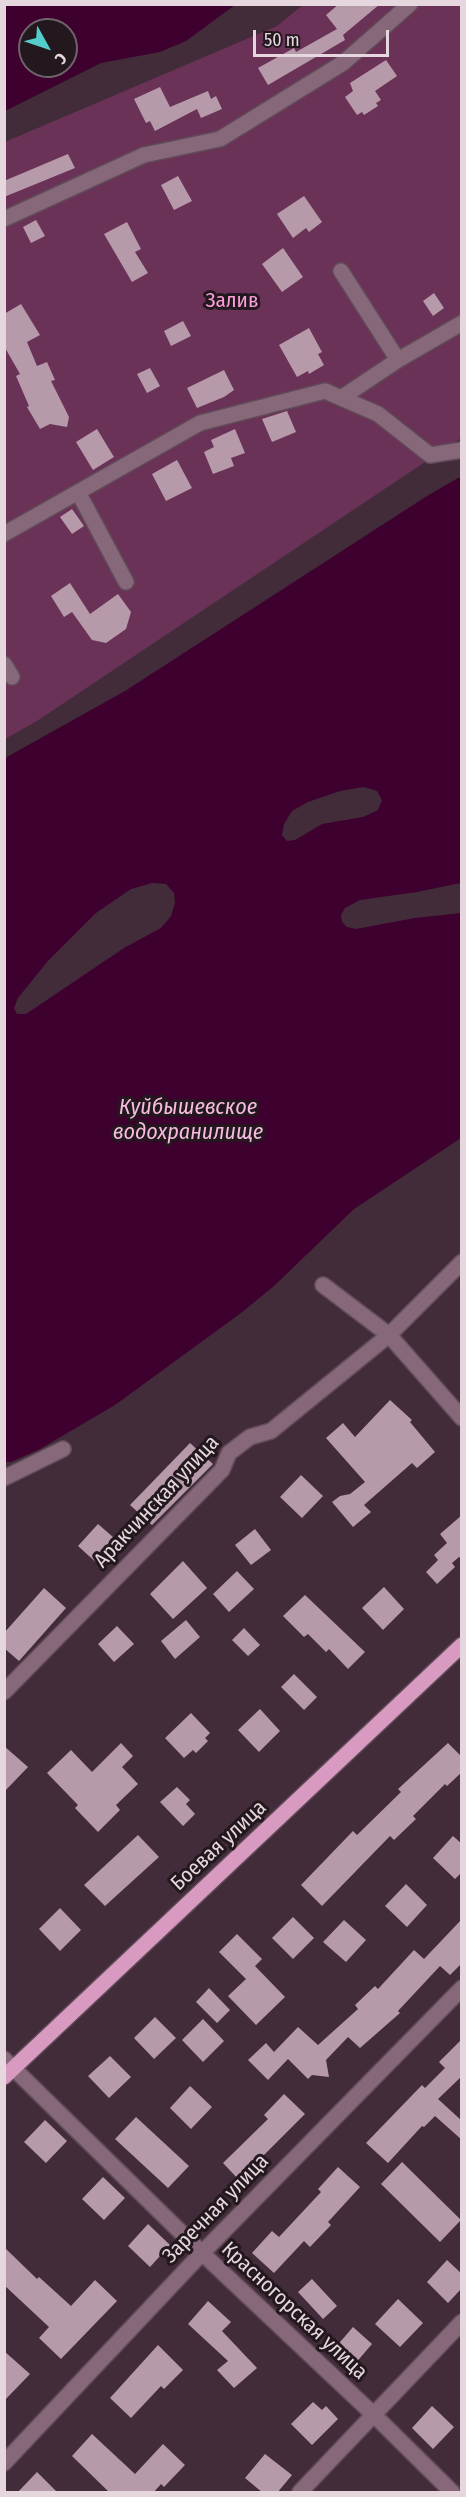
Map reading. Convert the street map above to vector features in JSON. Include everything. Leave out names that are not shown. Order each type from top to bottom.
[{"type":"main road","name":"Боевая улица","points":[[7,2068],[462,1645]]},
{"type":"street","points":[[4,219],[144,155],[220,140],[343,63],[410,4]]},
{"type":"street","points":[[341,270],[398,360]]},
{"type":"street","points":[[341,398],[398,360],[462,322]]},
{"type":"street","points":[[4,534],[200,423],[325,391],[378,414],[430,455],[462,450]]},
{"type":"street","points":[[78,492],[126,582]]},
{"type":"street","name":"Аракчинская улица","points":[[4,1692],[222,1470],[229,1453],[250,1437],[271,1431],[389,1335],[462,1262]]},
{"type":"street","points":[[323,1285],[389,1335],[462,1418]]},
{"type":"street","points":[[4,1478],[63,1449]]},
{"type":"street","name":"Заречная улица","points":[[4,2463],[202,2253],[462,1988]]},
{"type":"street","name":"Красногорская улица","points":[[7,2068],[374,2415],[452,2493]]},
{"type":"street","points":[[300,2493],[462,2322]]},
{"type":"green space","name":"Залив","points":[[303,5],[461,5],[461,438],[37,721],[5,739],[5,142],[277,26]]},
{"type":"water","points":[[5,4],[235,4],[186,41],[160,52],[101,63],[78,74],[78,18],[18,18],[18,78],[71,78],[5,111]]},
{"type":"water","name":"Куйбышевское водохранилище","points":[[461,478],[461,883],[360,900],[345,908],[341,915],[342,922],[347,927],[356,929],[415,918],[461,913],[461,1138],[354,1209],[274,1286],[241,1313],[115,1405],[40,1449],[11,1462],[5,1462],[5,758],[125,691],[427,496]],"holes":[[[364,787],[377,791],[382,800],[378,810],[363,817],[322,824],[295,840],[287,841],[282,835],[284,824],[292,811],[308,802],[340,791]],[[152,883],[166,884],[174,893],[175,903],[171,916],[161,928],[124,948],[26,1014],[17,1014],[14,1008],[18,998],[47,962],[96,913],[131,889]]]},
{"type":"building","points":[[339,4],[380,4],[343,35],[345,40],[268,85],[258,68],[294,48],[296,52],[337,29],[326,15]]},
{"type":"building","points":[[386,60],[397,76],[375,91],[381,100],[376,103],[378,106],[364,115],[362,112],[357,115],[345,97],[353,91],[350,83]]},
{"type":"building","points":[[160,87],[170,107],[208,91],[211,99],[216,96],[222,109],[201,118],[197,109],[155,131],[150,121],[146,123],[134,99]]},
{"type":"building","points":[[68,154],[75,168],[4,197],[4,181]]},
{"type":"building","points":[[178,176],[192,201],[174,210],[161,185]]},
{"type":"building","points":[[304,196],[322,222],[309,232],[306,228],[293,238],[277,214]]},
{"type":"building","points":[[36,220],[45,236],[31,243],[23,227]]},
{"type":"building","points":[[127,222],[141,249],[135,252],[148,273],[132,282],[104,234]]},
{"type":"building","points":[[283,248],[303,277],[282,292],[262,264]]},
{"type":"building","points":[[434,293],[444,308],[433,316],[423,301]]},
{"type":"building","points":[[21,304],[40,335],[27,342],[37,366],[47,362],[55,380],[51,381],[69,417],[67,427],[50,424],[40,429],[27,407],[29,406],[16,376],[20,374],[4,346],[4,314]]},
{"type":"building","points":[[183,321],[191,336],[171,346],[164,331]]},
{"type":"building","points":[[309,328],[322,352],[318,354],[324,365],[309,374],[308,371],[297,377],[279,345]]},
{"type":"building","points":[[150,368],[160,386],[147,393],[137,374]]},
{"type":"building","points":[[224,370],[234,390],[224,397],[197,408],[187,388]]},
{"type":"building","points":[[287,411],[296,432],[272,442],[262,419]]},
{"type":"building","points":[[97,429],[114,457],[93,470],[76,442]]},
{"type":"building","points":[[235,429],[245,453],[231,458],[234,466],[213,474],[204,452],[214,447],[211,440]]},
{"type":"building","points":[[177,460],[192,488],[166,501],[152,474]]},
{"type":"building","points":[[72,509],[84,526],[72,534],[60,517]]},
{"type":"building","points":[[70,583],[90,614],[118,594],[131,612],[126,629],[106,643],[92,640],[72,612],[64,617],[51,596]]},
{"type":"building","points":[[390,1400],[412,1420],[410,1422],[435,1452],[417,1468],[412,1463],[364,1505],[371,1512],[353,1527],[332,1502],[340,1496],[350,1494],[365,1482],[326,1438],[343,1423],[355,1437]]},
{"type":"building","points":[[190,1443],[213,1464],[152,1525],[130,1505]]},
{"type":"building","points":[[301,1475],[323,1496],[302,1518],[280,1497]]},
{"type":"building","points":[[462,1515],[462,1559],[459,1557],[452,1563],[455,1567],[437,1584],[426,1572],[438,1560],[434,1555],[447,1543],[440,1534]]},
{"type":"building","points":[[98,1524],[121,1544],[100,1566],[78,1546]]},
{"type":"building","points":[[255,1529],[271,1550],[251,1565],[235,1545]]},
{"type":"building","points":[[183,1561],[207,1588],[173,1619],[150,1594]]},
{"type":"building","points":[[237,1571],[254,1589],[229,1612],[213,1594]]},
{"type":"building","points":[[384,1587],[404,1609],[383,1630],[362,1608]]},
{"type":"building","points":[[44,1588],[66,1608],[19,1661],[4,1648],[4,1633]]},
{"type":"building","points":[[305,1595],[365,1652],[348,1669],[329,1649],[326,1652],[308,1634],[304,1637],[283,1616]]},
{"type":"building","points":[[186,1620],[200,1637],[175,1659],[161,1641]]},
{"type":"building","points":[[117,1626],[134,1644],[114,1662],[98,1644]]},
{"type":"building","points":[[244,1628],[260,1645],[248,1656],[232,1640]]},
{"type":"building","points":[[294,1674],[317,1697],[304,1710],[281,1687]]},
{"type":"building","points":[[260,1709],[280,1731],[259,1752],[238,1730]]},
{"type":"building","points":[[191,1713],[210,1733],[205,1738],[208,1741],[196,1753],[193,1750],[184,1758],[165,1738]]},
{"type":"building","points":[[121,1743],[133,1756],[122,1767],[138,1784],[116,1805],[120,1810],[98,1832],[75,1808],[78,1805],[47,1773],[71,1750],[92,1772]]},
{"type":"building","points":[[448,1743],[462,1757],[462,1772],[447,1786],[445,1784],[413,1816],[416,1819],[394,1840],[390,1836],[322,1906],[301,1885],[353,1831],[357,1835],[401,1792],[398,1789]]},
{"type":"building","points":[[4,1746],[28,1767],[4,1792]]},
{"type":"building","points":[[177,1787],[190,1800],[186,1804],[195,1814],[183,1826],[160,1802]]},
{"type":"building","points":[[138,1835],[159,1857],[105,1906],[84,1885]]},
{"type":"building","points":[[453,1836],[462,1844],[462,1872],[455,1879],[433,1858]]},
{"type":"building","points":[[406,1884],[427,1905],[407,1927],[385,1906]]},
{"type":"building","points":[[60,1908],[81,1930],[60,1951],[39,1929]]},
{"type":"building","points":[[293,1917],[314,1938],[293,1959],[272,1938]]},
{"type":"building","points":[[462,1919],[462,1963],[450,1975],[440,1966],[398,2011],[400,2013],[360,2048],[348,2037],[326,2060],[329,2077],[312,2075],[308,2079],[288,2059],[268,2080],[248,2060],[266,2043],[274,2052],[298,2027],[318,2045],[358,2009],[355,2005],[375,1986],[378,1989],[414,1950],[424,1959]]},
{"type":"building","points":[[344,1920],[366,1940],[346,1962],[323,1942]]},
{"type":"building","points":[[237,1934],[262,1959],[255,1966],[285,1997],[256,2025],[228,1996],[246,1979],[219,1952]]},
{"type":"building","points":[[209,1988],[230,2010],[217,2023],[196,2002]]},
{"type":"building","points":[[155,2017],[176,2038],[154,2059],[134,2038]]},
{"type":"building","points":[[203,2019],[224,2041],[203,2062],[182,2040]]},
{"type":"building","points":[[462,2039],[462,2076],[438,2099],[462,2121],[462,2140],[435,2116],[424,2127],[422,2126],[388,2163],[366,2143],[422,2085],[425,2088],[445,2068],[439,2062]]},
{"type":"building","points":[[110,2056],[131,2077],[109,2098],[88,2076]]},
{"type":"building","points":[[190,2086],[212,2107],[191,2129],[170,2108]]},
{"type":"building","points":[[284,2094],[305,2114],[239,2180],[223,2163],[268,2119],[264,2115]]},
{"type":"building","points":[[136,2117],[189,2166],[168,2188],[115,2139]]},
{"type":"building","points":[[45,2120],[67,2141],[46,2163],[24,2142]]},
{"type":"building","points":[[402,2162],[461,2220],[440,2242],[381,2184]]},
{"type":"building","points":[[338,2167],[360,2187],[328,2222],[331,2225],[310,2247],[304,2241],[274,2273],[252,2253],[272,2231],[279,2237],[321,2192],[318,2189]]},
{"type":"building","points":[[103,2177],[125,2198],[104,2220],[82,2199]]},
{"type":"building","points":[[148,2224],[170,2245],[150,2267],[128,2246]]},
{"type":"building","points":[[4,2247],[37,2279],[39,2277],[71,2306],[95,2280],[117,2301],[61,2359],[39,2338],[49,2327],[4,2285]]},
{"type":"building","points":[[447,2260],[462,2274],[462,2288],[448,2303],[427,2282]]},
{"type":"building","points":[[312,2279],[337,2306],[323,2319],[298,2292]]},
{"type":"building","points":[[398,2299],[423,2323],[400,2347],[375,2324]]},
{"type":"building","points":[[208,2301],[231,2322],[222,2331],[257,2368],[234,2388],[217,2370],[228,2361],[188,2324]]},
{"type":"building","points":[[353,2327],[372,2344],[354,2365],[335,2348]]},
{"type":"building","points":[[158,2345],[183,2370],[164,2389],[161,2386],[131,2418],[110,2398]]},
{"type":"building","points":[[4,2351],[30,2374],[4,2401]]},
{"type":"building","points":[[313,2402],[322,2410],[326,2406],[338,2419],[312,2445],[291,2424]]},
{"type":"building","points":[[432,2406],[454,2427],[433,2449],[412,2428]]},
{"type":"building","points":[[92,2434],[135,2474],[163,2444],[185,2465],[164,2487],[161,2484],[153,2493],[110,2493],[72,2456]]},
{"type":"building","points":[[265,2454],[292,2475],[277,2493],[263,2493],[245,2478]]},
{"type":"building","points":[[37,2472],[58,2493],[17,2493]]}]
